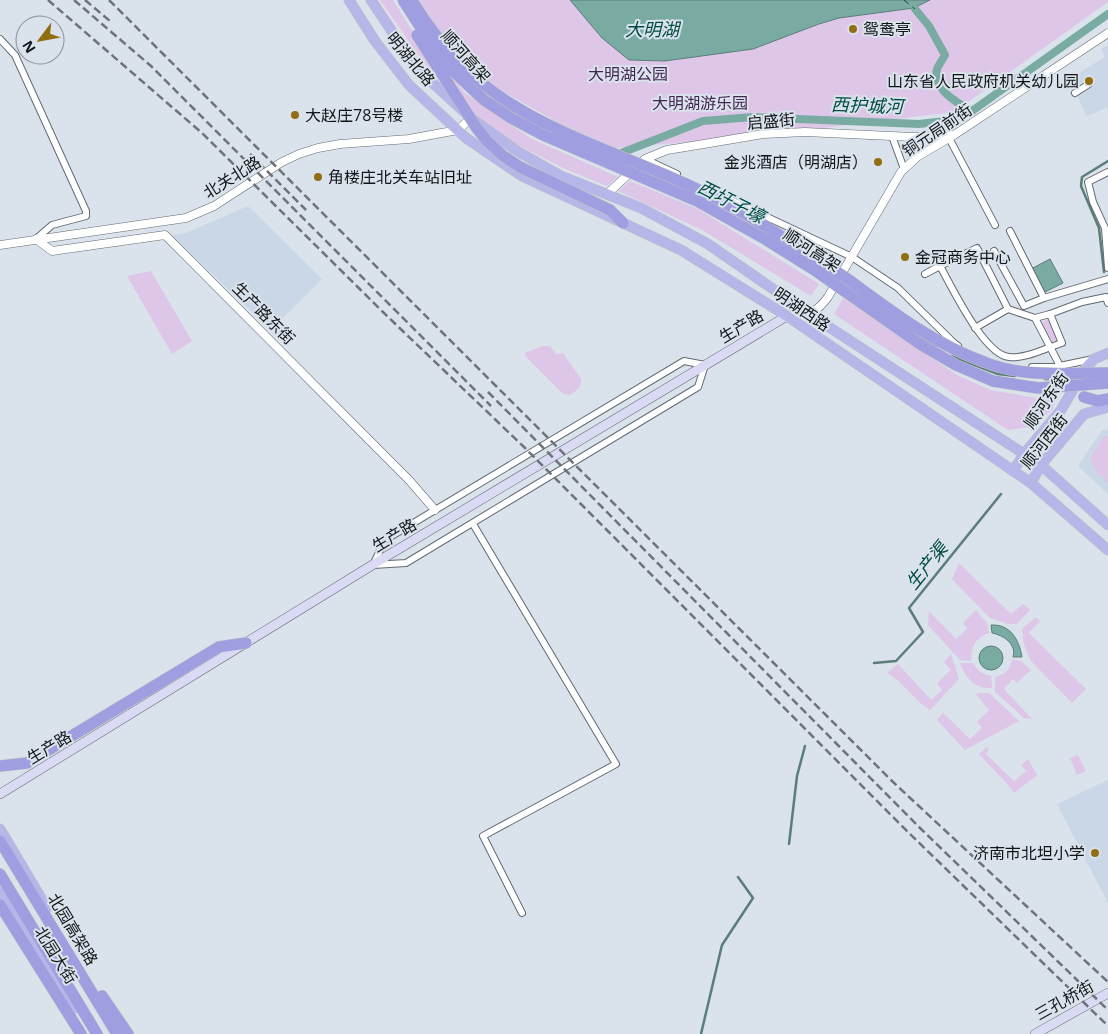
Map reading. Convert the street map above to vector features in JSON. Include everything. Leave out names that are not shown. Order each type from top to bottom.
[{"type":"highway","points":[[394,0],[487,141],[502,155],[520,167],[610,210],[623,223]]},
{"type":"highway","name":"顺河高架","points":[[403,0],[428,39],[454,71],[484,100],[511,118],[697,202],[757,234],[816,271],[920,344],[956,365],[993,381],[1038,388],[1108,383]]},
{"type":"highway","name":"顺河高架","points":[[412,0],[455,58],[492,91],[512,105],[550,125],[696,189],[747,215],[809,253],[940,342],[985,363],[1020,372],[1051,375],[1108,373]]},
{"type":"highway","points":[[1084,397],[1107,405]]},
{"type":"highway","points":[[0,766],[27,763],[219,647],[246,643]]},
{"type":"highway","name":"北园高架路","points":[[0,841],[117,1034]]},
{"type":"highway","name":"北园高架路","points":[[0,874],[97,1034]]},
{"type":"highway","points":[[0,905],[81,1034]]},
{"type":"highway","points":[[87,976],[128,1034]]},
{"type":"main road","name":"明湖北路","points":[[349,0],[391,62],[409,84],[458,130]]},
{"type":"main road","name":"明湖北路","points":[[371,0],[403,48],[425,76],[471,118]]},
{"type":"main road","name":"明湖西路","points":[[471,118],[517,151],[560,176],[642,208],[708,244],[809,314],[1041,465],[1108,525]]},
{"type":"main road","name":"明湖西路","points":[[458,130],[466,138],[522,176],[681,250],[787,316],[1031,483],[1108,550]]},
{"type":"main road","name":"生产路","points":[[0,794],[373,565],[787,316]]},
{"type":"main road","name":"顺河东街","points":[[1014,471],[1024,454],[1061,410],[1085,369],[1094,359],[1108,353]]},
{"type":"main road","points":[[1084,397],[1080,386],[1085,369]]},
{"type":"main road","name":"顺河西街","points":[[1031,483],[1041,465],[1084,414],[1107,405]]},
{"type":"main road","name":"北园大街","points":[[0,829],[121,1034]]},
{"type":"main road","name":"北园大街","points":[[0,892],[87,1034]]},
{"type":"main road","name":"三孔桥街","points":[[1035,1034],[1108,993]]},
{"type":"street","name":"铜元局前街","points":[[809,314],[821,308],[904,169],[916,157],[951,137],[1108,34]]},
{"type":"street","points":[[0,39],[16,55],[86,211],[86,216],[52,225],[36,239]]},
{"type":"street","points":[[1075,92],[1089,84]]},
{"type":"street","points":[[458,130],[471,118]]},
{"type":"street","name":"北关北路","points":[[0,245],[186,218],[214,206],[282,162],[318,148],[363,141],[409,138],[458,130]]},
{"type":"street","name":"启盛街","points":[[607,194],[645,159],[667,150],[763,134],[805,132],[951,137]]},
{"type":"street","points":[[892,136],[904,169]]},
{"type":"street","points":[[951,137],[995,225]]},
{"type":"street","points":[[645,159],[852,257],[898,288],[954,344],[984,358],[1017,368],[1060,366],[1094,359]]},
{"type":"street","points":[[1108,172],[1088,182],[1092,202],[1104,228],[1108,268]]},
{"type":"street","points":[[1010,231],[1044,298]]},
{"type":"street","name":"生产路东街","points":[[36,239],[52,251],[165,235],[409,480],[435,510]]},
{"type":"street","points":[[925,274],[977,248],[1008,309]]},
{"type":"street","points":[[994,251],[1024,306],[1108,279]]},
{"type":"street","points":[[940,266],[975,328],[996,351],[1008,357],[1024,356],[1062,342],[1050,314]]},
{"type":"street","points":[[975,328],[1008,309],[1035,318],[1082,302],[1106,297],[1108,303]]},
{"type":"street","name":"生产路","points":[[787,316],[809,314]]},
{"type":"street","points":[[1035,318],[1060,366]]},
{"type":"street","points":[[684,361],[705,365],[698,387],[473,524],[406,563],[373,565],[385,540],[684,361]]},
{"type":"street","points":[[473,524],[616,764],[483,836],[522,913]]},
{"type":"shaded area","name":"山东省人民政府机关幼儿园","points":[[1108,45],[1108,107],[1087,116],[1069,79],[1105,57],[1101,49]]},
{"type":"shaded area","points":[[248,206],[322,279],[271,330],[172,236],[186,233]]},
{"type":"shaded area","points":[[1102,430],[1108,430],[1108,494],[1078,466]]},
{"type":"shaded area","name":"济南市北坦小学","points":[[1108,780],[1108,903],[1057,804]]},
{"type":"green space","points":[[380,0],[393,0],[411,29],[465,93],[530,138],[618,177],[607,186],[563,168],[514,143],[458,101],[422,60]]},
{"type":"green space","name":"大明湖公园","points":[[419,0],[1108,0],[1108,2],[954,112],[758,136],[616,148],[562,125],[499,89],[444,38]]},
{"type":"green space","points":[[630,181],[698,209],[819,284],[811,296],[702,230],[618,191]]},
{"type":"green space","points":[[151,271],[192,341],[172,354],[127,276]]},
{"type":"green space","points":[[843,298],[957,375],[990,390],[1054,401],[1053,409],[1031,427],[1008,430],[834,314]]},
{"type":"green space","points":[[1048,319],[1052,323],[1057,341],[1053,342],[1042,327],[1042,322]]},
{"type":"green space","points":[[543,346],[550,346],[556,354],[563,353],[581,379],[580,387],[570,395],[563,394],[525,356],[525,353]]},
{"type":"green space","points":[[1108,436],[1108,482],[1097,473],[1090,458],[1103,437]]},
{"type":"green space","points":[[959,563],[1011,614],[1023,604],[1030,610],[1017,624],[1009,624],[990,618],[952,579]]},
{"type":"green space","points":[[976,610],[987,623],[989,633],[977,640],[972,651],[971,661],[960,660],[928,625],[929,611],[956,639],[967,629],[963,623]]},
{"type":"green space","points":[[1036,617],[1040,621],[1029,633],[1086,689],[1072,703],[1031,661],[1024,645],[1022,629]]},
{"type":"green space","points":[[951,654],[959,679],[930,710],[887,673],[898,664],[931,700],[942,690],[937,683],[951,670],[944,662]]},
{"type":"green space","points":[[1012,659],[1021,661],[1031,670],[1017,683],[1013,679],[1004,689],[1032,719],[1024,718],[995,692],[995,677],[1007,671]]},
{"type":"green space","points":[[960,663],[973,663],[980,672],[991,676],[992,688],[980,687],[968,678]]},
{"type":"green space","points":[[989,693],[1019,721],[965,750],[937,720],[943,713],[970,739],[982,728],[977,722],[989,710],[976,694]]},
{"type":"green space","points":[[987,747],[989,749],[986,754],[1014,781],[1026,771],[1021,765],[1028,759],[1037,775],[1014,793],[979,754]]},
{"type":"green space","points":[[1078,755],[1086,771],[1077,775],[1070,758]]},
{"type":"water","name":"大明湖","points":[[570,0],[930,0],[914,8],[839,18],[753,49],[665,61],[629,60],[602,38]]},
{"type":"water","points":[[1050,259],[1063,283],[1045,292],[1031,269]]},
{"type":"water","points":[[991,625],[1004,627],[1013,634],[1019,645],[1022,657],[1013,657],[1014,652],[1011,644],[1005,638],[992,633]]},
{"type":"water","points":[[991,646],[996,647],[1002,653],[1002,663],[996,669],[991,670],[986,669],[980,663],[979,658],[980,653],[986,647]]},
{"type":"waterway","points":[[915,9],[929,26],[945,55],[937,69],[938,83],[947,94],[972,111]]},
{"type":"waterway","name":"西护城河","points":[[616,155],[703,121],[753,117],[919,124],[945,121],[972,111],[1108,14]]},
{"type":"waterway","name":"生产渠","points":[[1104,272],[1099,228],[1081,186],[1082,177],[1108,161]]},
{"type":"waterway","name":"西圩子壕","points":[[848,286],[858,293]]},
{"type":"waterway","name":"西圩子壕","points":[[919,337],[936,347]]},
{"type":"waterway","name":"西圩子壕","points":[[951,356],[998,374],[1015,376]]},
{"type":"waterway","name":"西圩子壕","points":[[1045,379],[1073,380]]},
{"type":"waterway","name":"生产渠","points":[[874,663],[896,661],[923,632],[909,608],[1001,494]]},
{"type":"waterway","name":"生产渠","points":[[789,844],[797,776],[805,746]]},
{"type":"waterway","points":[[701,1034],[722,945],[753,898],[738,877]]},
{"type":"ferry route","points":[[904,0],[915,9]]},
{"type":"railway","points":[[48,0],[202,133],[386,315],[524,447],[910,834],[1108,1026]]},
{"type":"railway","points":[[74,0],[151,66],[491,406]]},
{"type":"railway","points":[[85,0],[110,21]]},
{"type":"railway","points":[[109,0],[893,782],[1108,982]]},
{"type":"railway","points":[[250,154],[306,210]]},
{"type":"railway","points":[[488,392],[918,826],[1108,1010]]},
{"type":"place","name":"鸳鸯亭","points":[[853,29]]},
{"type":"place","name":"山东省人民政府机关幼儿园","points":[[1089,81]]},
{"type":"place","name":"大赵庄78号楼","points":[[295,115]]},
{"type":"place","name":"金兆酒店（明湖店）","points":[[878,162]]},
{"type":"place","name":"角楼庄北关车站旧址","points":[[318,177]]},
{"type":"place","name":"金冠商务中心","points":[[905,257]]},
{"type":"place","name":"济南市北坦小学","points":[[1095,853]]},
{"type":"park label","name":"大明湖游乐园","points":[[700,103]]}]
